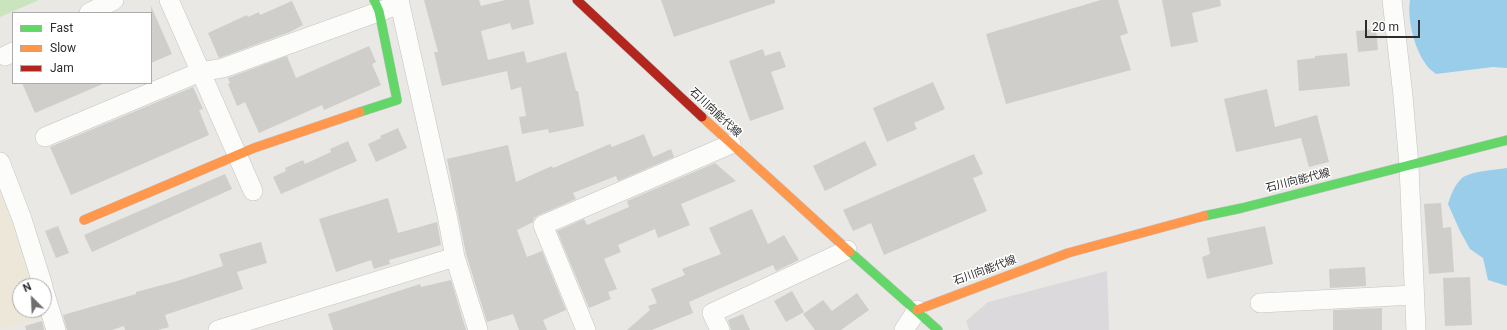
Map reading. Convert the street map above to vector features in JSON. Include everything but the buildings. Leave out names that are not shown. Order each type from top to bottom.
[{"type":"main road","name":"石川向能代線","points":[[577,0],[847,250],[917,310],[1068,253],[1210,214],[1250,206],[1507,140]]},
{"type":"main road","points":[[84,220],[254,148],[397,100],[376,6]]},
{"type":"main road","points":[[917,310],[938,330]]},
{"type":"street","points":[[91,12],[114,0]]},
{"type":"street","points":[[169,0],[253,191]]},
{"type":"street","points":[[1392,0],[1409,166],[1416,330]]},
{"type":"street","points":[[45,137],[200,72],[223,68],[376,6],[399,2],[455,257],[478,330]]},
{"type":"street","points":[[586,330],[543,225],[731,144]]},
{"type":"street","points":[[0,162],[22,219],[40,278]]},
{"type":"street","points":[[720,330],[712,313],[847,250]]},
{"type":"street","points":[[218,330],[455,257]]},
{"type":"street","points":[[1260,303],[1414,295]]},
{"type":"street","points":[[904,330],[917,310]]},
{"type":"street","points":[[52,317],[56,330]]},
{"type":"shaded area","points":[[0,180],[35,278],[12,278],[12,318],[40,318],[0,329]]},
{"type":"shaded area","points":[[1107,271],[1109,330],[969,330],[966,321],[988,302]]},
{"type":"green space","points":[[0,0],[39,0],[0,17]]},
{"type":"water","points":[[1410,0],[1507,0],[1507,68],[1493,67],[1436,74],[1430,69],[1421,56],[1412,33],[1409,8]]},
{"type":"water","points":[[1507,168],[1507,286],[1488,280],[1483,258],[1470,249],[1448,204],[1455,188],[1465,176]]},
{"type":"traffic: fast","points":[[360,112],[397,100],[379,11],[374,0]]},
{"type":"traffic: fast","points":[[1204,216],[1242,208],[1507,140]]},
{"type":"traffic: fast","points":[[850,252],[938,330]]},
{"type":"traffic: slow","points":[[84,220],[254,148],[360,112]]},
{"type":"traffic: slow","points":[[702,117],[850,252]]},
{"type":"traffic: slow","points":[[917,310],[1068,253],[1204,216]]},
{"type":"traffic: jam","points":[[577,0],[702,117]]}]
